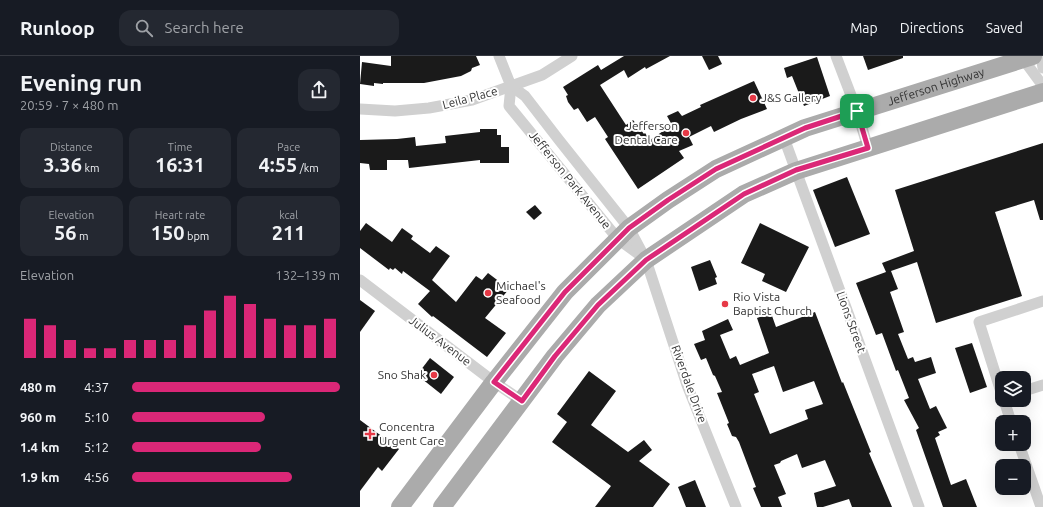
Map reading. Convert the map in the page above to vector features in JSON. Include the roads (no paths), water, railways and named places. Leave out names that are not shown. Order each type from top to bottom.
[{"type":"main road","name":"Jefferson Highway","points":[[400,507],[494,382],[565,292],[624,234],[668,200],[716,169],[805,128],[1025,57]]},
{"type":"main road","points":[[442,507],[555,356],[598,305],[646,260],[744,194],[796,170],[1043,92]]},
{"type":"street","name":"Jefferson Park Avenue","points":[[499,56],[511,86],[509,106],[646,260]]},
{"type":"street","name":"Leila Place","points":[[360,109],[395,111],[429,108],[472,100],[542,75],[572,56]]},
{"type":"street","points":[[836,56],[857,111],[868,148]]},
{"type":"street","points":[[1041,56],[1043,68]]},
{"type":"street","points":[[1025,57],[1043,86]]},
{"type":"street","name":"Jefferson Park Avenue","points":[[511,86],[525,96],[559,140],[624,234],[646,260]]},
{"type":"street","name":"Lions Street","points":[[784,138],[919,507]]},
{"type":"street","name":"Riverdale Drive","points":[[646,260],[687,385],[736,507]]},
{"type":"street","name":"Julius Avenue","points":[[360,280],[494,382],[522,401]]},
{"type":"street","points":[[995,373],[978,322],[1043,301]]},
{"type":"street","points":[[1031,389],[1043,385]]},
{"type":"street","points":[[1021,451],[1041,507]]},
{"type":"place","name":"J&S Gallery","points":[[753,98]]},
{"type":"place","name":"Jefferson Dental Care","points":[[686,133]]},
{"type":"place","name":"Michael's Seafood","points":[[488,293]]},
{"type":"place","name":"Rio Vista Baptist Church","points":[[725,304]]},
{"type":"place","name":"Sno Shak","points":[[434,375]]},
{"type":"place","name":"Concentra Urgent Care","points":[[370,434]]}]
